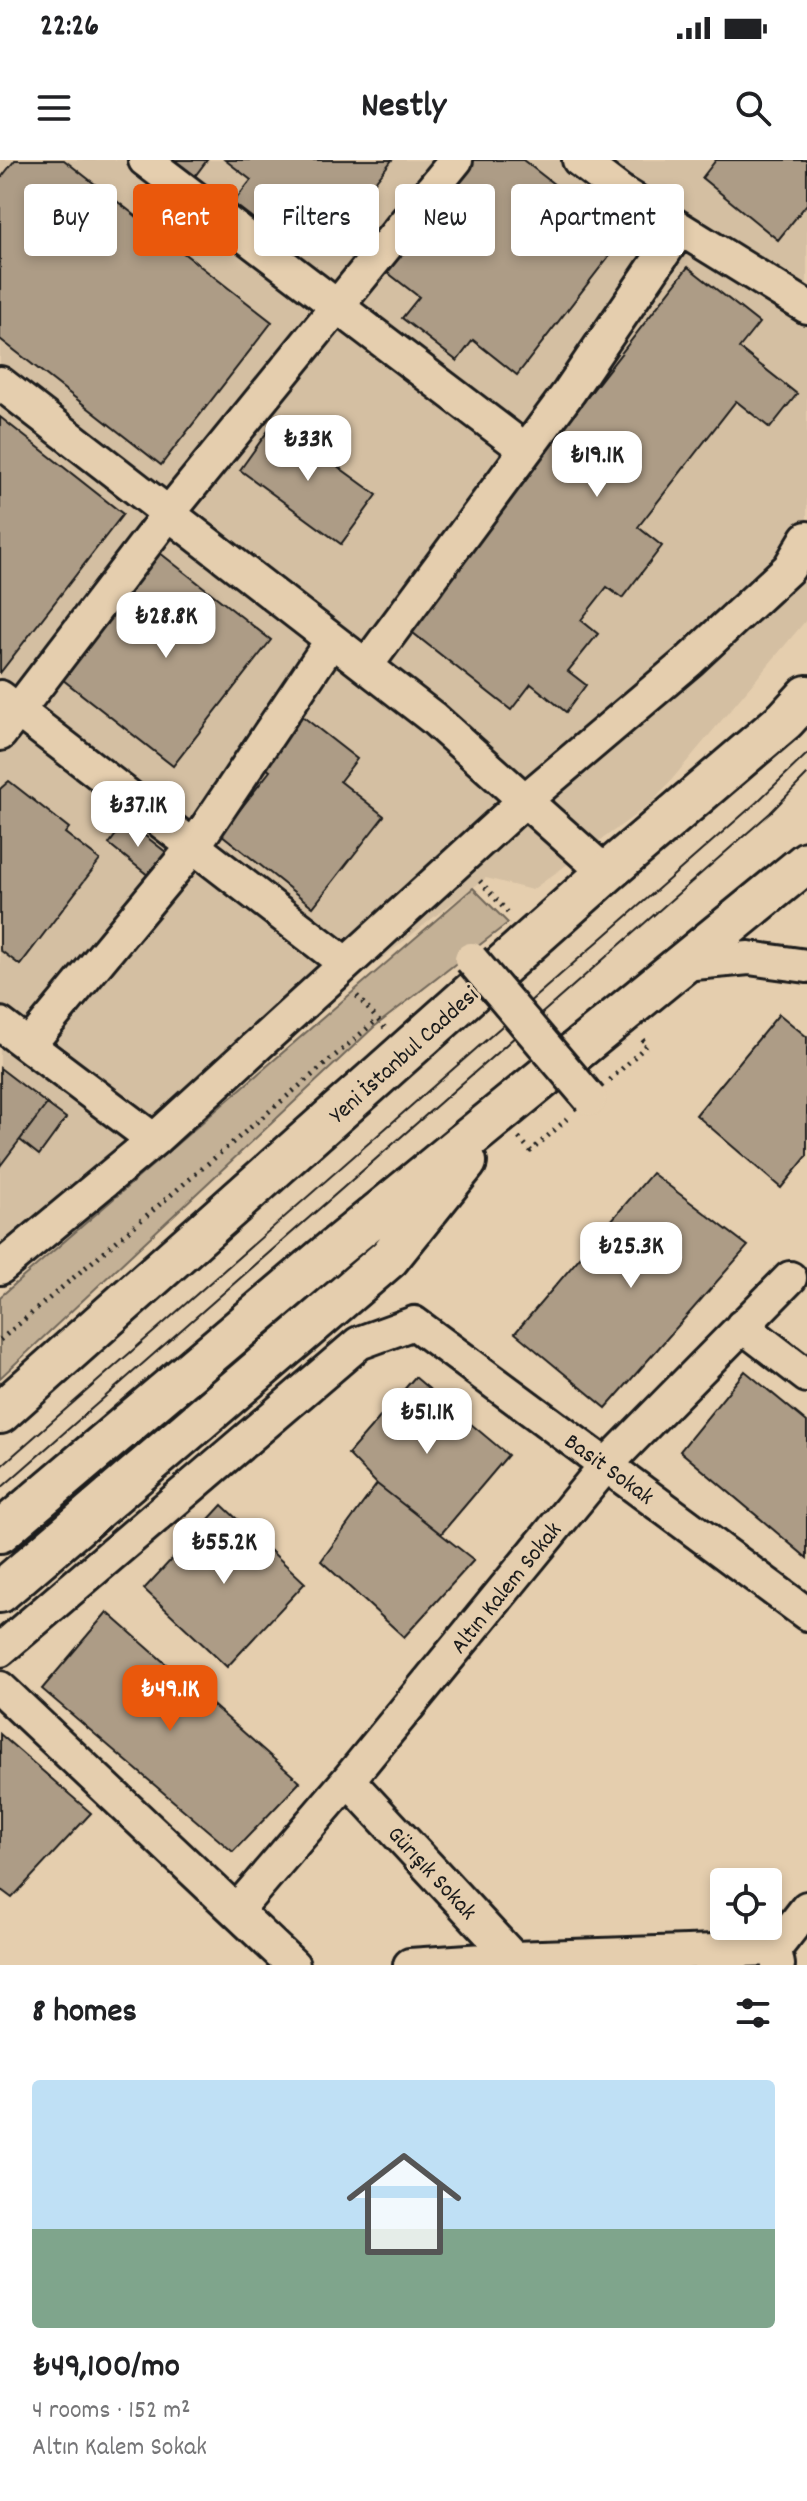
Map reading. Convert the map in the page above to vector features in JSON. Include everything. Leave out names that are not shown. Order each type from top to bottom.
[{"type":"main road","name":"Yeni İstanbul Caddesi","points":[[0,1413],[606,873],[785,720],[807,696]]},
{"type":"main road","points":[[0,1532],[322,1259],[807,862]]},
{"type":"main road","points":[[0,1592],[389,1258],[519,1098]]},
{"type":"street","points":[[145,160],[526,450]]},
{"type":"street","points":[[341,968],[194,846],[6,713],[456,160]]},
{"type":"street","points":[[594,164],[613,184]]},
{"type":"street","points":[[684,231],[807,307]]},
{"type":"street","points":[[366,666],[526,450],[661,256]]},
{"type":"street","points":[[0,383],[433,718],[606,873]]},
{"type":"street","points":[[0,1268],[154,1140],[524,801],[689,661],[789,568],[807,538]]},
{"type":"street","points":[[29,1045],[194,846],[332,640]]},
{"type":"street","points":[[683,964],[749,958],[807,966]]},
{"type":"street","points":[[471,959],[590,1099]]},
{"type":"street","points":[[0,1024],[154,1140]]},
{"type":"street","name":"Altın Kalem Sokak","points":[[236,1911],[348,1780],[606,1465],[790,1278]]},
{"type":"street","name":"Basit Sokak","points":[[0,1650],[359,1343],[414,1323],[807,1614]]},
{"type":"street","points":[[742,1326],[807,1376]]},
{"type":"street","points":[[0,1688],[293,1965]]},
{"type":"street","name":"Gürışık Sokak","points":[[348,1780],[514,1962]]},
{"type":"street","points":[[410,1965],[777,1957],[807,1908]]},
{"type":"path","points":[[460,859],[517,922]]},
{"type":"path","points":[[341,968],[387,1031]]},
{"type":"path","points":[[0,1340],[377,1020]]},
{"type":"shaded area","points":[[0,160],[807,160],[807,619],[652,803],[532,890],[486,878],[320,1008],[0,1283]]},
{"type":"shaded area","points":[[473,888],[508,923],[374,1027],[0,1378],[0,1297]]},
{"type":"building","points":[[15,160],[64,160],[95,184],[24,184],[24,256],[117,256],[117,201],[133,214],[133,256],[187,256],[272,322],[161,465],[0,339],[0,179]]},
{"type":"building","points":[[174,160],[207,160],[195,176]]},
{"type":"building","points":[[225,160],[392,160],[373,184],[254,184],[254,219],[238,207],[238,197],[251,180]]},
{"type":"building","points":[[468,160],[523,160],[554,184],[511,184],[511,256],[609,256],[517,375],[473,340],[457,361],[402,318],[419,297],[383,269],[395,254],[495,256],[495,184],[449,184]]},
{"type":"building","points":[[716,160],[807,160],[807,204],[778,240],[702,178]]},
{"type":"building","points":[[688,267],[759,323],[739,348],[797,394],[770,428],[736,401],[638,527],[662,546],[622,598],[607,587],[581,620],[598,634],[568,671],[586,685],[566,712],[531,684],[511,710],[408,629]]},
{"type":"building","points":[[0,417],[123,514],[0,673]]},
{"type":"building","points":[[275,421],[377,495],[341,544],[240,470]]},
{"type":"building","points":[[160,553],[271,640],[173,766],[62,679]]},
{"type":"building","points":[[297,712],[357,759],[340,781],[384,816],[313,907],[221,834],[270,771],[258,762]]},
{"type":"building","points":[[9,781],[69,828],[65,833],[100,860],[20,965],[0,950],[0,789]]},
{"type":"building","points":[[126,821],[167,853],[149,876],[109,844]]},
{"type":"building","points":[[779,1014],[807,1037],[807,1156],[781,1188],[696,1115]]},
{"type":"building","points":[[0,1068],[47,1104],[0,1166]]},
{"type":"building","points":[[47,1104],[66,1118],[39,1155],[20,1140]]},
{"type":"building","points":[[652,1173],[748,1246],[606,1408],[515,1333]]},
{"type":"building","points":[[745,1371],[807,1422],[807,1558],[680,1451]]},
{"type":"building","points":[[415,1377],[508,1455],[441,1534],[377,1484],[348,1454]]},
{"type":"building","points":[[377,1484],[474,1560],[404,1637],[321,1561]]},
{"type":"building","points":[[222,1505],[305,1583],[227,1667],[144,1589]]},
{"type":"building","points":[[107,1612],[300,1782],[233,1852],[42,1689]]},
{"type":"building","points":[[0,1734],[91,1813],[12,1898],[0,1889]]},
{"type":"tram line","points":[[0,1467],[757,802],[807,754]]},
{"type":"tram line","points":[[0,1489],[770,813],[807,775]]}]
